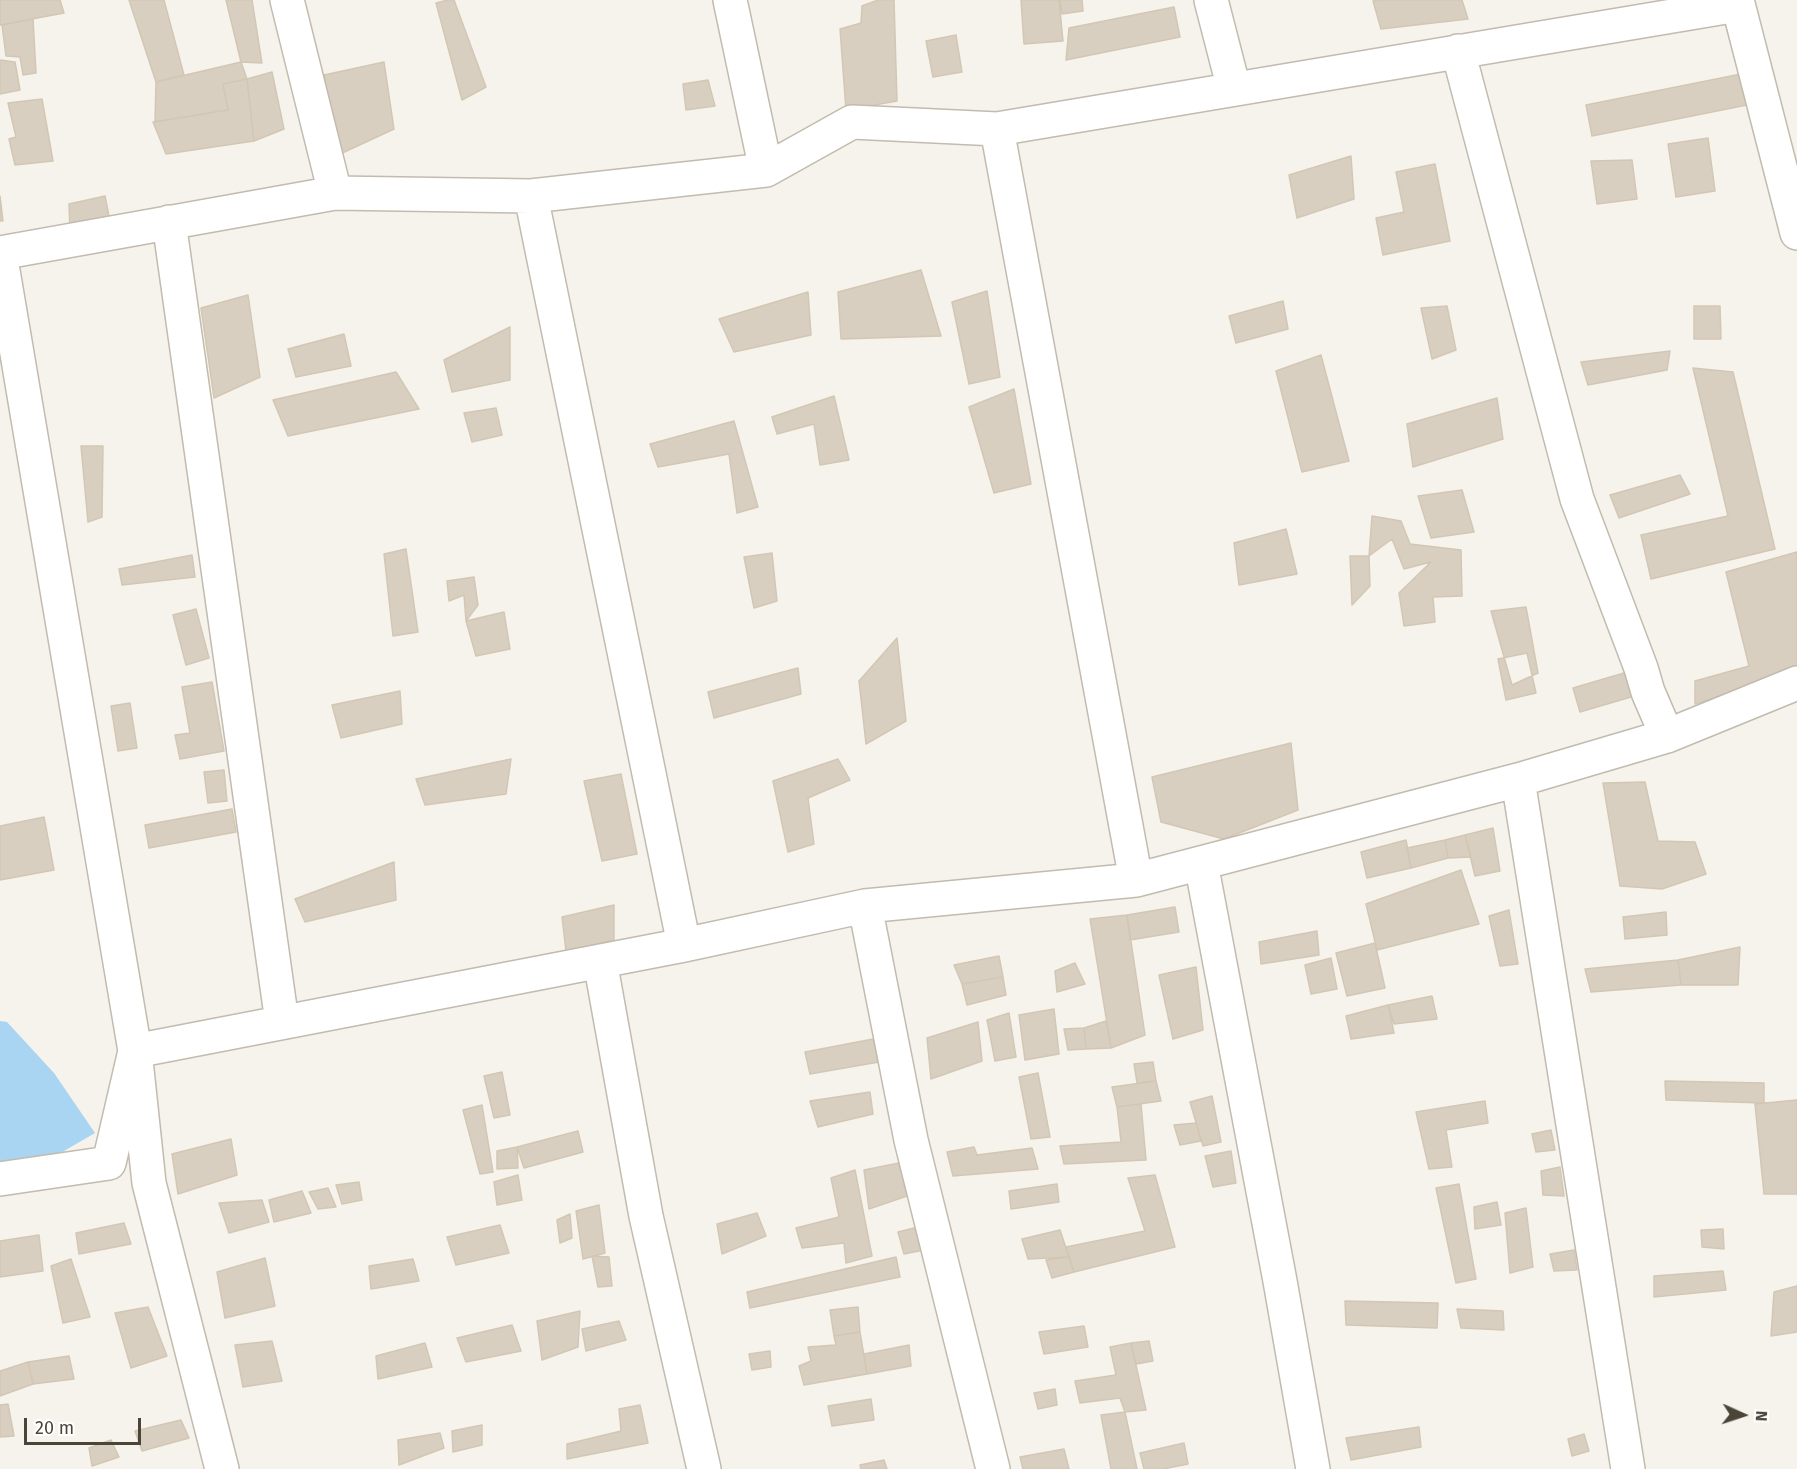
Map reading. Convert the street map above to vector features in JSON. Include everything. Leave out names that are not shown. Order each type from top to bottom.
[{"type":"street","points":[[287,0],[335,193]]},
{"type":"street","points":[[730,0],[766,170]]},
{"type":"street","points":[[1211,0],[1234,89]]},
{"type":"street","points":[[222,1469],[149,1183],[135,1051],[0,253],[335,193],[531,196],[766,170],[852,122],[997,129],[1738,3],[1797,233]]},
{"type":"street","points":[[1458,51],[1577,499],[1648,692],[1667,736]]},
{"type":"street","points":[[997,129],[1136,880]]},
{"type":"street","points":[[531,196],[684,945]]},
{"type":"street","points":[[169,222],[282,1022]]},
{"type":"street","points":[[135,1051],[600,962],[865,906],[1136,880],[1518,780],[1667,736],[1797,684]]},
{"type":"street","points":[[1518,780],[1628,1469]]},
{"type":"street","points":[[1201,863],[1313,1469]]},
{"type":"street","points":[[865,906],[911,1140],[993,1469]]},
{"type":"street","points":[[600,962],[646,1216],[704,1469]]},
{"type":"street","points":[[0,1179],[109,1163],[135,1051]]},
{"type":"water","points":[[0,1021],[7,1022],[54,1073],[95,1133],[52,1158],[0,1165]]},
{"type":"building","points":[[0,0],[60,0],[64,13],[0,25]]},
{"type":"building","points":[[129,0],[164,0],[184,75],[156,82]]},
{"type":"building","points":[[226,0],[252,0],[262,63],[241,62]]},
{"type":"building","points":[[454,0],[486,87],[462,100],[436,3]]},
{"type":"building","points":[[878,0],[894,0],[897,101],[846,110],[840,29],[861,23],[862,6]]},
{"type":"building","points":[[1021,0],[1059,0],[1063,41],[1024,44]]},
{"type":"building","points":[[1060,0],[1082,0],[1083,11],[1062,14]]},
{"type":"building","points":[[1462,0],[1468,19],[1381,29],[1373,1]]},
{"type":"building","points":[[1174,7],[1180,37],[1066,60],[1069,28]]},
{"type":"building","points":[[33,19],[36,73],[23,75],[20,57],[6,56],[2,25]]},
{"type":"building","points":[[956,35],[962,72],[933,77],[926,41]]},
{"type":"building","points":[[0,60],[15,62],[20,90],[0,94]]},
{"type":"building","points":[[241,62],[247,79],[223,84],[228,110],[155,122],[156,82]]},
{"type":"building","points":[[384,62],[394,129],[338,155],[324,75]]},
{"type":"building","points":[[272,72],[284,129],[254,141],[247,79]]},
{"type":"building","points":[[1741,74],[1747,105],[1592,136],[1586,105]]},
{"type":"building","points":[[247,79],[254,141],[166,154],[153,122],[228,110],[223,84]]},
{"type":"building","points":[[708,80],[715,106],[686,110],[683,84]]},
{"type":"building","points":[[42,99],[53,161],[15,165],[9,139],[16,137],[8,103]]},
{"type":"building","points":[[1708,138],[1715,191],[1676,197],[1668,144]]},
{"type":"building","points":[[1351,156],[1354,199],[1297,218],[1289,175]]},
{"type":"building","points":[[1632,160],[1637,199],[1597,204],[1591,161]]},
{"type":"building","points":[[1435,164],[1450,241],[1383,255],[1376,218],[1404,212],[1396,172]]},
{"type":"building","points":[[0,196],[3,221],[0,221]]},
{"type":"building","points":[[105,196],[111,226],[70,232],[69,204]]},
{"type":"building","points":[[921,270],[941,336],[841,339],[838,292]]},
{"type":"building","points":[[987,291],[1000,377],[969,384],[952,302]]},
{"type":"building","points":[[808,292],[811,335],[734,352],[719,319]]},
{"type":"building","points":[[248,295],[260,377],[214,398],[201,308]]},
{"type":"building","points":[[1283,301],[1288,329],[1236,343],[1229,316]]},
{"type":"building","points":[[1447,306],[1456,350],[1432,359],[1421,308]]},
{"type":"building","points":[[1694,306],[1720,306],[1721,339],[1694,339]]},
{"type":"building","points":[[510,327],[510,380],[452,392],[444,360]]},
{"type":"building","points":[[344,334],[351,366],[296,377],[288,349]]},
{"type":"building","points":[[1670,351],[1667,370],[1588,385],[1581,362]]},
{"type":"building","points":[[1321,355],[1349,461],[1302,472],[1276,371]]},
{"type":"building","points":[[1693,368],[1733,372],[1775,549],[1651,579],[1641,535],[1728,516]]},
{"type":"building","points":[[396,372],[419,409],[288,436],[273,400]]},
{"type":"building","points":[[1014,389],[1031,484],[994,493],[969,407]]},
{"type":"building","points":[[834,396],[849,460],[820,465],[814,424],[777,434],[772,417]]},
{"type":"building","points":[[1497,398],[1503,439],[1413,467],[1407,424]]},
{"type":"building","points":[[496,408],[502,435],[472,442],[464,413]]},
{"type":"building","points":[[734,421],[758,507],[737,513],[729,454],[658,467],[650,444]]},
{"type":"building","points":[[81,446],[103,446],[102,517],[88,522]]},
{"type":"building","points":[[1680,475],[1690,494],[1619,518],[1610,495]]},
{"type":"building","points":[[1462,490],[1474,532],[1431,538],[1418,496]]},
{"type":"building","points":[[1372,516],[1401,521],[1410,544],[1461,550],[1462,596],[1433,597],[1435,622],[1404,626],[1399,593],[1431,562],[1404,569],[1392,539],[1369,556]]},
{"type":"building","points":[[1286,529],[1297,574],[1239,585],[1234,543]]},
{"type":"building","points":[[406,549],[418,632],[393,636],[384,554]]},
{"type":"building","points":[[1797,552],[1797,672],[1695,704],[1695,681],[1749,666],[1726,572]]},
{"type":"building","points":[[772,553],[777,601],[754,608],[744,557]]},
{"type":"building","points":[[192,555],[195,577],[122,585],[119,569]]},
{"type":"building","points":[[1350,556],[1369,556],[1370,586],[1352,605]]},
{"type":"building","points":[[474,577],[478,605],[466,621],[464,595],[449,601],[447,581]]},
{"type":"building","points":[[1526,607],[1538,673],[1512,685],[1491,611]]},
{"type":"building","points":[[196,609],[209,658],[186,665],[173,615]]},
{"type":"building","points":[[504,612],[510,649],[476,656],[466,621]]},
{"type":"building","points":[[897,638],[906,721],[866,744],[859,681]]},
{"type":"building","points":[[1527,653],[1536,693],[1506,700],[1498,659]]},
{"type":"building","points":[[798,668],[801,694],[714,718],[708,692]]},
{"type":"building","points":[[1641,668],[1648,692],[1580,712],[1573,688]]},
{"type":"building","points":[[212,682],[224,751],[180,759],[175,735],[190,733],[182,687]]},
{"type":"building","points":[[400,691],[402,724],[341,738],[332,705]]},
{"type":"building","points":[[130,703],[137,748],[118,751],[111,706]]},
{"type":"building","points":[[1291,743],[1298,810],[1224,839],[1161,822],[1152,777]]},
{"type":"building","points":[[511,759],[506,794],[425,805],[416,779]]},
{"type":"building","points":[[838,759],[850,780],[808,798],[814,844],[788,852],[773,781]]},
{"type":"building","points":[[224,770],[227,801],[208,803],[204,772]]},
{"type":"building","points":[[621,774],[637,854],[602,861],[584,781]]},
{"type":"building","points":[[1645,782],[1658,841],[1695,842],[1706,874],[1662,889],[1620,886],[1603,783]]},
{"type":"building","points":[[232,809],[236,832],[149,848],[145,825]]},
{"type":"building","points":[[44,817],[54,870],[0,880],[0,826]]},
{"type":"building","points":[[1493,828],[1500,871],[1475,876],[1465,835]]},
{"type":"building","points":[[1465,835],[1471,857],[1448,858],[1445,840]]},
{"type":"building","points":[[1406,840],[1411,868],[1367,878],[1361,852]]},
{"type":"building","points":[[1445,840],[1448,858],[1411,868],[1407,848]]},
{"type":"building","points":[[394,862],[396,900],[305,922],[295,899]]},
{"type":"building","points":[[1461,870],[1479,924],[1377,950],[1366,904]]},
{"type":"building","points":[[614,905],[614,940],[566,951],[562,917]]},
{"type":"building","points":[[1175,907],[1179,932],[1130,940],[1127,915]]},
{"type":"building","points":[[1509,910],[1518,964],[1500,966],[1489,916]]},
{"type":"building","points":[[1666,912],[1667,935],[1625,939],[1623,917]]},
{"type":"building","points":[[1127,915],[1145,1035],[1111,1048],[1090,919]]},
{"type":"building","points":[[1317,931],[1319,955],[1261,964],[1259,942]]},
{"type":"building","points":[[1375,943],[1385,988],[1347,996],[1336,953]]},
{"type":"building","points":[[1740,947],[1738,985],[1681,985],[1678,960]]},
{"type":"building","points":[[999,956],[1003,977],[962,984],[954,965]]},
{"type":"building","points":[[1331,958],[1337,989],[1311,994],[1305,965]]},
{"type":"building","points":[[1678,960],[1681,985],[1591,992],[1585,969]]},
{"type":"building","points":[[1075,963],[1085,984],[1057,992],[1055,971]]},
{"type":"building","points":[[1196,967],[1203,1030],[1173,1039],[1159,975]]},
{"type":"building","points":[[1003,977],[1006,995],[967,1005],[962,984]]},
{"type":"building","points":[[1432,996],[1437,1019],[1394,1024],[1388,1005]]},
{"type":"building","points":[[1388,1005],[1394,1033],[1351,1039],[1346,1016]]},
{"type":"building","points":[[1054,1009],[1059,1054],[1025,1060],[1019,1015]]},
{"type":"building","points":[[1009,1013],[1016,1057],[995,1061],[987,1020]]},
{"type":"building","points":[[1106,1021],[1111,1048],[1086,1049],[1084,1028]]},
{"type":"building","points":[[978,1022],[982,1061],[931,1079],[927,1038]]},
{"type":"building","points":[[1084,1028],[1086,1049],[1068,1050],[1064,1029]]},
{"type":"building","points":[[873,1039],[879,1062],[810,1074],[805,1052]]},
{"type":"building","points":[[1153,1062],[1156,1081],[1137,1083],[1134,1064]]},
{"type":"building","points":[[502,1072],[510,1115],[494,1118],[484,1076]]},
{"type":"building","points":[[1038,1073],[1050,1137],[1031,1139],[1019,1077]]},
{"type":"building","points":[[1156,1081],[1161,1101],[1117,1107],[1112,1087]]},
{"type":"building","points":[[1665,1081],[1764,1083],[1764,1103],[1666,1100]]},
{"type":"building","points":[[870,1092],[873,1114],[818,1127],[810,1101]]},
{"type":"building","points":[[1212,1096],[1221,1142],[1203,1146],[1190,1102]]},
{"type":"building","points":[[1797,1100],[1797,1194],[1764,1194],[1755,1104]]},
{"type":"building","points":[[1485,1101],[1488,1123],[1446,1130],[1452,1167],[1429,1169],[1416,1112]]},
{"type":"building","points":[[1141,1104],[1146,1160],[1064,1164],[1060,1146],[1121,1142],[1117,1107]]},
{"type":"building","points":[[482,1105],[493,1172],[480,1174],[463,1110]]},
{"type":"building","points":[[1196,1123],[1201,1141],[1180,1145],[1174,1125]]},
{"type":"building","points":[[1551,1130],[1555,1150],[1536,1152],[1532,1134]]},
{"type":"building","points":[[578,1131],[583,1152],[524,1168],[517,1147]]},
{"type":"building","points":[[231,1139],[237,1175],[178,1194],[172,1154]]},
{"type":"building","points":[[517,1147],[518,1168],[497,1169],[497,1151]]},
{"type":"building","points":[[974,1147],[977,1155],[1032,1148],[1038,1169],[953,1176],[947,1152]]},
{"type":"building","points":[[1231,1151],[1236,1183],[1213,1187],[1205,1156]]},
{"type":"building","points":[[899,1163],[907,1196],[869,1209],[864,1170]]},
{"type":"building","points":[[1560,1167],[1564,1196],[1543,1195],[1541,1171]]},
{"type":"building","points":[[855,1170],[872,1256],[846,1263],[844,1243],[802,1248],[796,1228],[839,1217],[831,1178]]},
{"type":"building","points":[[518,1175],[522,1200],[497,1205],[494,1182]]},
{"type":"building","points":[[1155,1175],[1175,1247],[1074,1272],[1066,1247],[1145,1231],[1128,1178]]},
{"type":"building","points":[[359,1182],[362,1200],[342,1204],[336,1185]]},
{"type":"building","points":[[1057,1184],[1059,1202],[1011,1209],[1009,1191]]},
{"type":"building","points":[[1459,1184],[1476,1279],[1456,1283],[1436,1188]]},
{"type":"building","points":[[328,1188],[336,1207],[318,1209],[309,1192]]},
{"type":"building","points":[[302,1191],[311,1213],[274,1222],[269,1200]]},
{"type":"building","points":[[262,1200],[269,1222],[229,1233],[219,1203]]},
{"type":"building","points":[[1497,1202],[1501,1225],[1475,1229],[1474,1207]]},
{"type":"building","points":[[599,1205],[605,1253],[583,1259],[576,1211]]},
{"type":"building","points":[[1526,1208],[1533,1267],[1510,1273],[1505,1213]]},
{"type":"building","points":[[757,1213],[766,1236],[722,1254],[717,1224]]},
{"type":"building","points":[[570,1214],[572,1238],[560,1243],[557,1220]]},
{"type":"building","points":[[124,1223],[131,1244],[79,1254],[76,1233]]},
{"type":"building","points":[[500,1225],[509,1253],[456,1265],[447,1237]]},
{"type":"building","points":[[918,1227],[924,1250],[904,1254],[898,1232]]},
{"type":"building","points":[[1723,1229],[1724,1249],[1702,1247],[1701,1230]]},
{"type":"building","points":[[1060,1230],[1069,1257],[1028,1259],[1022,1239]]},
{"type":"building","points":[[39,1235],[43,1271],[0,1277],[0,1241]]},
{"type":"building","points":[[1574,1250],[1577,1270],[1554,1271],[1550,1254]]},
{"type":"building","points":[[592,1256],[609,1257],[612,1286],[598,1287]]},
{"type":"building","points":[[896,1257],[900,1277],[750,1308],[747,1292]]},
{"type":"building","points":[[1069,1257],[1074,1272],[1052,1278],[1046,1260]]},
{"type":"building","points":[[265,1258],[275,1306],[225,1318],[217,1272]]},
{"type":"building","points":[[71,1259],[90,1317],[63,1323],[51,1266]]},
{"type":"building","points":[[413,1259],[419,1281],[371,1289],[369,1266]]},
{"type":"building","points":[[1723,1271],[1726,1290],[1654,1297],[1654,1276]]},
{"type":"building","points":[[1797,1286],[1797,1332],[1771,1336],[1774,1292]]},
{"type":"building","points":[[1345,1301],[1438,1303],[1437,1328],[1346,1325]]},
{"type":"building","points":[[148,1307],[167,1356],[131,1368],[115,1313]]},
{"type":"building","points":[[858,1307],[860,1332],[834,1336],[830,1310]]},
{"type":"building","points":[[1457,1309],[1503,1311],[1504,1330],[1461,1328]]},
{"type":"building","points":[[580,1311],[578,1347],[542,1360],[537,1321]]},
{"type":"building","points":[[619,1321],[626,1340],[586,1351],[582,1329]]},
{"type":"building","points":[[512,1325],[521,1351],[466,1362],[457,1338]]},
{"type":"building","points":[[1084,1326],[1088,1347],[1044,1354],[1039,1332]]},
{"type":"building","points":[[860,1332],[867,1374],[804,1385],[799,1366],[811,1361],[808,1347],[836,1345],[834,1336]]},
{"type":"building","points":[[272,1341],[282,1381],[243,1387],[235,1345]]},
{"type":"building","points":[[1149,1341],[1153,1361],[1136,1364],[1131,1343]]},
{"type":"building","points":[[425,1343],[432,1367],[378,1379],[376,1356]]},
{"type":"building","points":[[1131,1343],[1146,1410],[1125,1412],[1120,1398],[1080,1403],[1075,1381],[1116,1375],[1110,1347]]},
{"type":"building","points":[[909,1345],[911,1366],[867,1374],[864,1354]]},
{"type":"building","points":[[770,1351],[771,1367],[752,1370],[749,1354]]},
{"type":"building","points":[[69,1356],[74,1379],[33,1384],[28,1362]]},
{"type":"building","points":[[28,1362],[33,1384],[0,1396],[0,1371]]},
{"type":"building","points":[[1055,1389],[1057,1405],[1038,1409],[1034,1393]]},
{"type":"building","points":[[871,1399],[874,1420],[832,1426],[828,1406]]},
{"type":"building","points":[[8,1404],[14,1436],[0,1437],[0,1405]]},
{"type":"building","points":[[640,1405],[648,1443],[567,1459],[567,1444],[621,1431],[619,1409]]},
{"type":"building","points":[[1125,1412],[1137,1469],[1111,1469],[1101,1415]]},
{"type":"building","points":[[181,1420],[189,1438],[142,1451],[135,1431]]},
{"type":"building","points":[[482,1425],[482,1445],[453,1452],[452,1431]]},
{"type":"building","points":[[1419,1427],[1421,1447],[1351,1460],[1346,1438]]},
{"type":"building","points":[[440,1433],[444,1448],[399,1465],[398,1440]]},
{"type":"building","points":[[1584,1434],[1589,1451],[1572,1456],[1568,1439]]},
{"type":"building","points":[[111,1440],[119,1457],[92,1466],[89,1448]]},
{"type":"building","points":[[1184,1443],[1188,1464],[1163,1469],[1144,1469],[1140,1453]]},
{"type":"building","points":[[1064,1449],[1069,1469],[1023,1469],[1020,1457]]},
{"type":"building","points":[[884,1460],[887,1469],[861,1469],[860,1465]]}]
